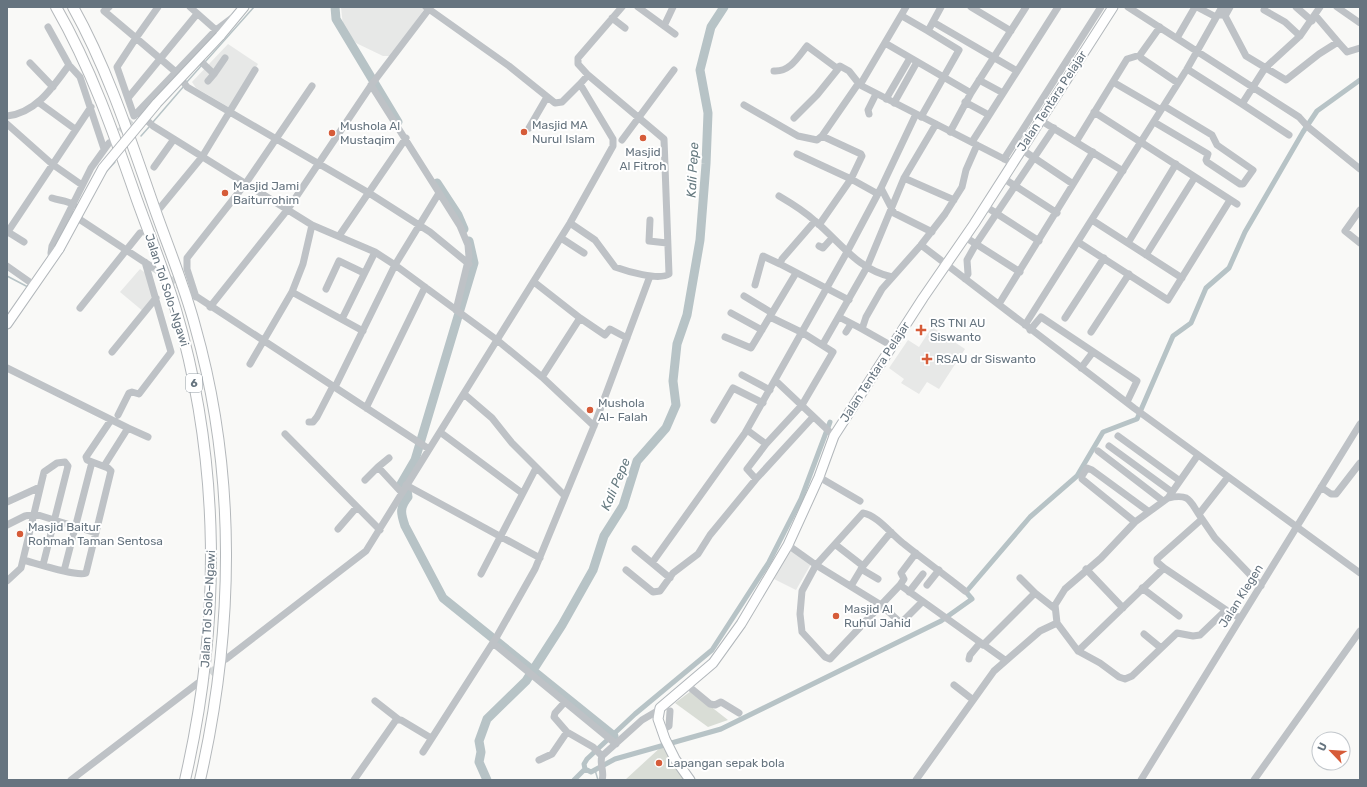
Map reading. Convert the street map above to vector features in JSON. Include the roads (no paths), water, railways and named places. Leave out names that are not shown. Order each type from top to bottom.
[{"type":"highway","name":"Jalan Tol Solo–Ngawi","points":[[56,7],[85,64],[130,181],[176,309],[200,411],[208,470],[212,571],[209,635],[202,693],[185,780]]},
{"type":"highway","name":"Jalan Tol Solo–Ngawi","points":[[73,7],[97,54],[129,136],[195,325],[206,372],[220,448],[226,510],[227,560],[224,626],[217,692],[200,780]]},
{"type":"main road","name":"Jalan Tentara Pelajar","points":[[659,710],[663,704],[713,663],[754,605],[788,545],[819,477],[830,433],[892,346],[965,237],[1003,178],[1008,161],[1021,149],[1112,8]]},
{"type":"main road","points":[[8,322],[59,249],[103,168],[218,33],[241,10]]},
{"type":"main road","points":[[659,710],[658,720],[668,748],[690,780]]},
{"type":"street","points":[[109,7],[104,12],[177,73],[185,85],[369,193],[418,225],[469,264]]},
{"type":"street","points":[[158,7],[117,67],[134,116],[246,183],[312,225],[375,252],[395,265],[497,340],[542,377],[594,426]]},
{"type":"street","points":[[134,116],[194,54],[218,33],[190,7]]},
{"type":"street","points":[[570,223],[595,240],[615,267],[650,276],[665,276],[669,274],[664,143],[662,137],[588,75],[578,64],[578,58],[622,7]]},
{"type":"street","points":[[638,7],[675,34]]},
{"type":"street","points":[[664,26],[673,7]]},
{"type":"street","points":[[744,105],[803,138],[817,140],[822,136],[857,87],[902,16],[906,7]]},
{"type":"street","points":[[928,31],[941,7]]},
{"type":"street","points":[[950,132],[971,92],[1026,7]]},
{"type":"street","points":[[862,329],[887,276],[921,245],[932,232],[962,187],[974,144],[989,115],[1058,7]]},
{"type":"street","points":[[774,71],[780,72],[787,69],[807,46],[837,68],[840,66],[847,69],[857,87],[876,94],[1008,161],[1101,7]]},
{"type":"street","points":[[1128,7],[1299,117],[1306,125],[1360,169]]},
{"type":"street","points":[[1177,38],[1196,7],[1217,16],[1225,16]]},
{"type":"street","points":[[1028,327],[1078,242],[1187,69],[1222,7]]},
{"type":"street","points":[[1225,16],[1230,7]]},
{"type":"street","points":[[1296,7],[1313,18],[1347,52],[1360,48]]},
{"type":"street","points":[[1242,104],[1252,86],[1265,68],[1300,36],[1320,7]]},
{"type":"street","points":[[1337,7],[1360,23]]},
{"type":"street","points":[[210,307],[288,209],[373,82],[428,8],[509,66],[555,103],[560,104],[588,75]]},
{"type":"street","points":[[976,8],[1011,31]]},
{"type":"street","points":[[1264,10],[1285,22],[1300,36]]},
{"type":"street","points":[[128,98],[198,14]]},
{"type":"street","points":[[902,16],[959,50]]},
{"type":"street","points":[[1225,16],[1246,56],[1288,80],[1315,57],[1338,42]]},
{"type":"street","points":[[612,18],[625,28]]},
{"type":"street","points":[[933,22],[1017,71]]},
{"type":"street","points":[[48,27],[69,65],[80,77],[106,146],[82,185],[74,205],[52,246],[52,260]]},
{"type":"street","points":[[1076,142],[1128,59],[1140,55],[1160,27]]},
{"type":"street","points":[[652,563],[747,430],[827,289],[880,191],[918,115],[944,77],[964,41]]},
{"type":"street","points":[[885,43],[971,92]]},
{"type":"street","points":[[194,54],[202,64],[214,74]]},
{"type":"street","points":[[1140,55],[1141,58],[1178,83]]},
{"type":"street","points":[[208,81],[225,58]]},
{"type":"street","points":[[886,99],[910,58]]},
{"type":"street","points":[[894,103],[917,62]]},
{"type":"street","points":[[30,63],[53,87]]},
{"type":"street","points":[[7,116],[20,114],[38,102],[53,87],[69,65]]},
{"type":"street","points":[[794,118],[836,74],[837,68]]},
{"type":"street","points":[[1187,69],[1289,134]]},
{"type":"street","points":[[160,208],[202,157],[255,70]]},
{"type":"street","points":[[622,140],[674,70]]},
{"type":"street","points":[[979,80],[1003,93]]},
{"type":"street","points":[[373,82],[462,230],[468,245],[469,264],[457,311]]},
{"type":"street","points":[[1113,82],[1212,135],[1217,145],[1253,170],[1243,184],[1240,184],[1207,162],[1206,160],[1208,154],[1154,122]]},
{"type":"street","points":[[226,659],[366,551],[404,489],[423,446],[440,432],[534,282],[570,223],[614,142],[580,84]]},
{"type":"street","points":[[196,297],[187,269],[187,258],[246,183],[312,86]]},
{"type":"street","points":[[870,114],[868,110],[876,94]]},
{"type":"street","points":[[530,128],[547,97]]},
{"type":"street","points":[[38,102],[75,129]]},
{"type":"street","points":[[965,102],[989,115]]},
{"type":"street","points":[[24,242],[7,233],[75,129],[91,108]]},
{"type":"street","points":[[1094,112],[1142,141],[1237,204]]},
{"type":"street","points":[[1040,120],[1123,171]]},
{"type":"street","points":[[7,124],[52,164],[82,185]]},
{"type":"street","points":[[823,344],[867,267],[904,178],[936,124]]},
{"type":"street","points":[[965,279],[968,274],[967,260],[976,244],[1033,157],[1054,128]]},
{"type":"street","points":[[780,264],[782,259],[817,223],[851,179],[862,154],[822,136]]},
{"type":"street","points":[[339,236],[406,138]]},
{"type":"street","points":[[154,167],[174,139]]},
{"type":"street","points":[[1021,149],[1073,184]]},
{"type":"street","points":[[999,304],[1057,213],[1093,152]]},
{"type":"street","points":[[797,154],[880,191],[890,210],[932,232]]},
{"type":"street","points":[[1128,243],[1176,164]]},
{"type":"street","points":[[1146,255],[1195,176]]},
{"type":"street","points":[[904,178],[954,200]]},
{"type":"street","points":[[1003,178],[1057,213]]},
{"type":"street","points":[[309,422],[313,422],[317,417],[363,331],[395,265],[418,225],[439,193]]},
{"type":"street","points":[[779,196],[817,223],[847,252],[867,267],[887,276]]},
{"type":"street","points":[[52,198],[58,201],[63,200],[74,205]]},
{"type":"street","points":[[1078,242],[1167,300],[1230,200]]},
{"type":"street","points":[[985,206],[1039,241]]},
{"type":"street","points":[[1360,210],[1345,229],[1346,232],[1360,243]]},
{"type":"street","points":[[70,212],[152,267]]},
{"type":"street","points":[[650,220],[649,241],[667,243]]},
{"type":"street","points":[[1092,220],[1182,278]]},
{"type":"street","points":[[250,364],[265,342],[292,292],[302,264],[312,225]]},
{"type":"street","points":[[80,308],[140,233]]},
{"type":"street","points":[[965,237],[1020,272]]},
{"type":"street","points":[[560,238],[584,253]]},
{"type":"street","points":[[819,246],[823,248],[832,238]]},
{"type":"street","points":[[921,245],[1081,368],[1360,573]]},
{"type":"street","points":[[342,319],[375,252]]},
{"type":"street","points":[[755,285],[762,256],[765,256],[849,300]]},
{"type":"street","points":[[1065,318],[1104,258]]},
{"type":"street","points":[[326,289],[339,261],[364,273]]},
{"type":"street","points":[[118,415],[129,393],[132,392],[139,394],[171,352],[145,262]]},
{"type":"street","points":[[7,266],[32,288]]},
{"type":"street","points":[[725,337],[750,348],[796,272]]},
{"type":"street","points":[[1091,332],[1128,274]]},
{"type":"street","points":[[423,752],[494,641],[527,586],[594,426],[650,276]]},
{"type":"street","points":[[534,282],[605,336],[610,329],[627,338]]},
{"type":"street","points":[[366,408],[425,287]]},
{"type":"street","points":[[188,291],[210,307],[423,446]]},
{"type":"street","points":[[292,292],[363,331]]},
{"type":"street","points":[[744,296],[771,315],[823,344],[832,350],[833,353],[802,405],[766,444],[747,469],[756,479]]},
{"type":"street","points":[[112,352],[156,298]]},
{"type":"street","points":[[731,313],[762,330]]},
{"type":"street","points":[[839,317],[892,346]]},
{"type":"street","points":[[1028,327],[1040,317],[1137,381],[1127,402]]},
{"type":"street","points":[[542,377],[580,318]]},
{"type":"street","points":[[846,332],[851,324]]},
{"type":"street","points":[[1081,368],[1093,352]]},
{"type":"street","points":[[7,368],[148,437]]},
{"type":"street","points":[[742,375],[770,390]]},
{"type":"street","points":[[776,381],[830,433]]},
{"type":"street","points":[[714,420],[734,388],[763,403]]},
{"type":"street","points":[[464,394],[492,418],[536,468],[565,496]]},
{"type":"street","points":[[626,570],[656,592],[660,591],[685,562],[698,554],[710,536],[756,479],[814,417]]},
{"type":"street","points":[[23,560],[64,571],[84,575],[86,573],[111,471],[104,466],[87,460],[86,456],[111,420]]},
{"type":"street","name":"Jalan Klegen","points":[[1141,780],[1360,424]]},
{"type":"street","points":[[104,466],[128,428]]},
{"type":"street","points":[[747,430],[766,444]]},
{"type":"street","points":[[440,432],[522,493]]},
{"type":"street","points":[[285,434],[380,530]]},
{"type":"street","points":[[1118,436],[1180,481]]},
{"type":"street","points":[[1109,446],[1167,497]]},
{"type":"street","points":[[1098,451],[1167,497],[1181,495],[1185,497],[1218,541],[1261,586]]},
{"type":"street","points":[[1198,455],[1167,497],[1135,522],[1101,558],[1086,569],[1060,595],[1054,608],[1057,623],[1078,651],[1100,662],[1119,677],[1125,679],[1132,676],[1177,633],[1193,636],[1202,634],[1226,610]]},
{"type":"street","points":[[364,480],[389,458]]},
{"type":"street","points":[[64,571],[74,526],[92,462]]},
{"type":"street","points":[[7,581],[19,572],[45,471],[57,463],[67,464],[56,519],[43,565]]},
{"type":"street","points":[[1321,487],[1331,494],[1336,494],[1360,463]]},
{"type":"street","points":[[378,467],[404,489],[500,535],[540,558]]},
{"type":"street","points":[[481,574],[536,468]]},
{"type":"street","points":[[1135,522],[1082,479],[1082,476],[1087,468],[1092,470],[1148,511]]},
{"type":"street","points":[[819,477],[860,501]]},
{"type":"street","points":[[1228,477],[1200,516],[1157,559],[1158,563],[1164,568],[1240,618]]},
{"type":"street","points":[[7,502],[40,487]]},
{"type":"street","points":[[338,529],[357,507]]},
{"type":"street","points":[[916,553],[901,573],[904,579],[900,585],[831,658],[826,658],[804,636],[800,614],[802,591],[816,565],[836,545],[862,513],[868,514],[891,532],[903,544],[916,553],[939,570],[965,591]]},
{"type":"street","points":[[7,524],[25,516],[34,514],[56,519],[96,533]]},
{"type":"street","points":[[851,586],[862,567],[891,532]]},
{"type":"street","points":[[788,545],[816,565],[881,605],[901,623],[922,602]]},
{"type":"street","points":[[836,545],[878,579]]},
{"type":"street","points":[[635,549],[670,578]]},
{"type":"street","points":[[1078,651],[1164,568]]},
{"type":"street","points":[[1086,569],[1123,608]]},
{"type":"street","points":[[928,585],[939,570]]},
{"type":"street","points":[[909,592],[923,574]]},
{"type":"street","points":[[1020,578],[1035,593],[1054,608]]},
{"type":"street","points":[[900,585],[1005,660]]},
{"type":"street","points":[[1142,588],[1178,616]]},
{"type":"street","points":[[969,659],[970,655],[981,644],[1035,593]]},
{"type":"street","points":[[916,780],[972,700],[1005,660],[1040,630],[1057,623]]},
{"type":"street","points":[[1254,780],[1360,631]]},
{"type":"street","points":[[1144,634],[1161,648]]},
{"type":"street","points":[[494,641],[535,679],[613,742]]},
{"type":"street","points":[[71,780],[198,683]]},
{"type":"street","points":[[687,685],[712,705],[721,702],[739,713]]},
{"type":"street","points":[[954,685],[972,700]]},
{"type":"street","points":[[375,701],[398,719],[431,738]]},
{"type":"street","points":[[564,703],[555,713],[554,718],[567,732],[600,756],[603,772],[602,780]]},
{"type":"street","points":[[600,756],[613,742],[642,720],[659,710]]},
{"type":"street","points":[[663,734],[669,726],[670,711]]},
{"type":"street","points":[[354,780],[394,722],[398,719]]},
{"type":"street","points":[[539,760],[552,754],[567,732]]},
{"type":"waterway","points":[[205,62],[254,7]]},
{"type":"waterway","points":[[335,7],[336,19],[398,122]]},
{"type":"waterway","name":"Kali Pepe","points":[[487,780],[479,762],[481,752],[479,741],[487,719],[526,681],[562,625],[593,570],[604,536],[623,506],[637,461],[666,428],[676,405],[673,381],[677,344],[687,315],[700,240],[706,164],[708,113],[700,70],[711,27],[724,7]]},
{"type":"waterway","points":[[186,83],[201,66]]},
{"type":"waterway","points":[[585,769],[591,772],[615,759],[721,729],[941,621],[972,599],[966,592],[1030,517],[1077,476],[1103,432],[1137,419],[1173,336],[1191,323],[1206,288],[1229,268],[1245,232],[1303,132],[1317,111],[1360,80]]},
{"type":"waterway","points":[[153,122],[184,86]]},
{"type":"waterway","points":[[141,136],[149,127]]},
{"type":"waterway","points":[[105,173],[115,162]]},
{"type":"waterway","points":[[437,183],[458,215],[464,229]]},
{"type":"waterway","points":[[469,241],[474,263],[415,460],[401,484],[407,490],[408,497],[402,508],[405,526],[443,598],[614,736]]},
{"type":"waterway","points":[[7,276],[28,287]]},
{"type":"waterway","points":[[574,780],[585,769],[584,764],[587,759],[635,714],[712,650],[769,562],[801,499],[830,422]]},
{"type":"waterway","points":[[595,770],[598,780]]},
{"type":"tunnel","points":[[113,139],[131,120]]},
{"type":"tunnel","points":[[152,267],[183,288]]},
{"type":"tunnel","points":[[202,680],[221,664]]},
{"type":"place","name":"Masjid MA Nurul Islam","points":[[524,132]]},
{"type":"place","name":"Mushola Al Mustaqim","points":[[332,133]]},
{"type":"place","name":"Masjid Al Fitroh","points":[[643,138]]},
{"type":"place","name":"Masjid Jami Baiturrohim","points":[[225,193]]},
{"type":"place","name":"RS TNI AU Siswanto","points":[[921,330]]},
{"type":"place","name":"RSAU dr Siswanto","points":[[927,359]]},
{"type":"place","name":"Mushola Al- Falah","points":[[590,410]]},
{"type":"place","name":"Masjid Baitur Rohmah Taman Sentosa","points":[[20,534]]},
{"type":"place","name":"Masjid Al Ruhul Jahid","points":[[836,616]]},
{"type":"place","name":"Lapangan sepak bola","points":[[659,763]]}]
